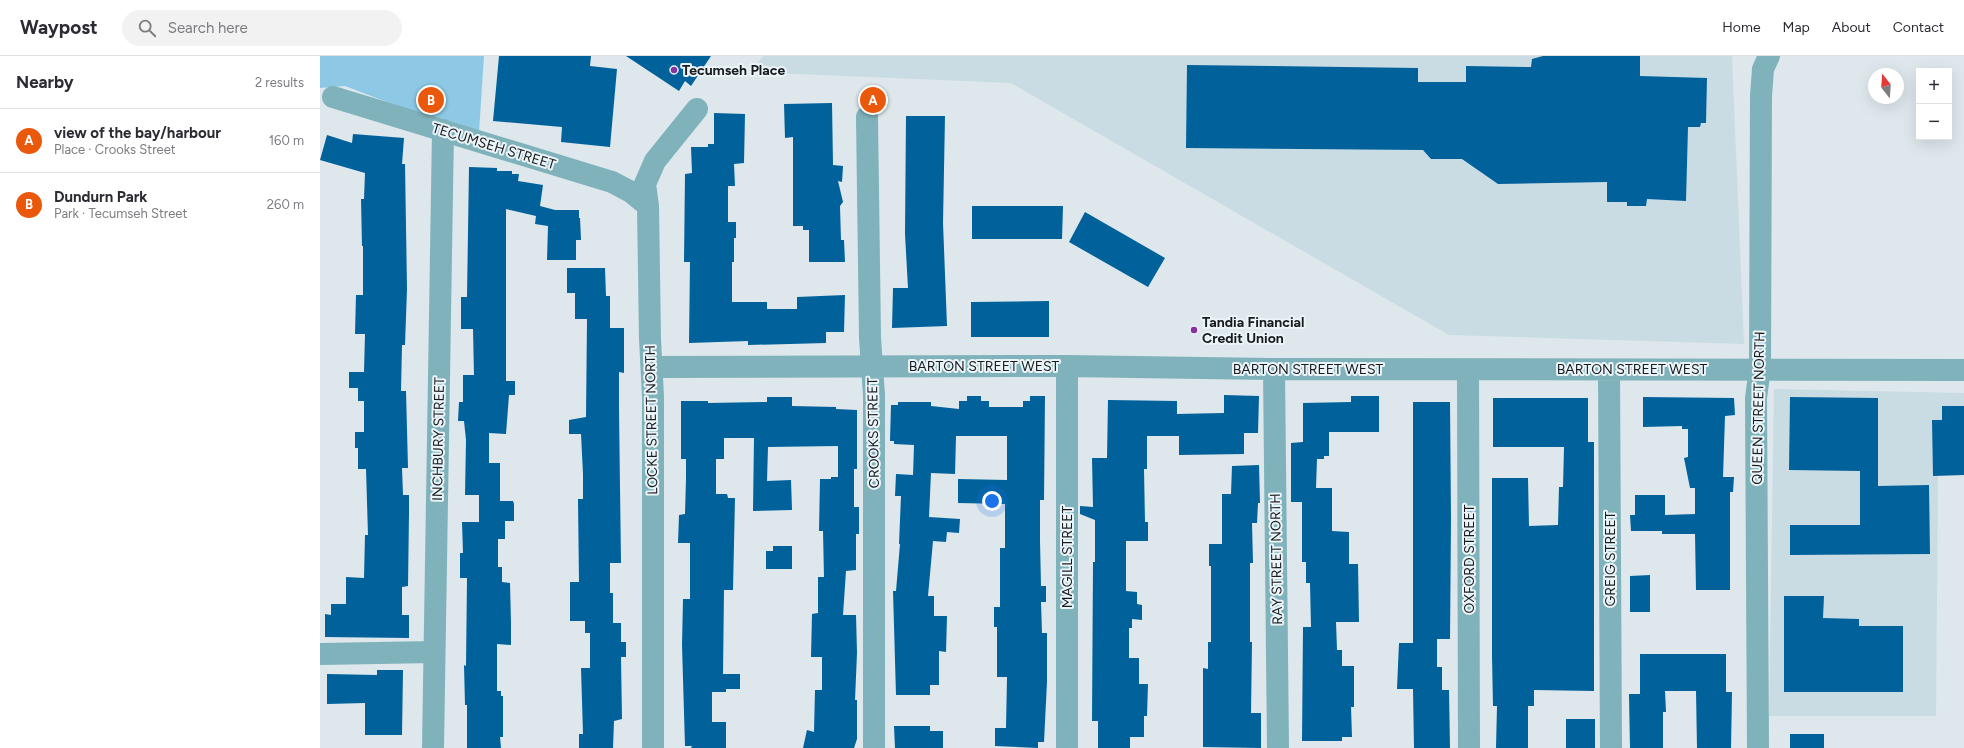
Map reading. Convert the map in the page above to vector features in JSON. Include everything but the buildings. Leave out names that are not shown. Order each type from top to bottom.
[{"type":"street","name":"QUEEN STREET NORTH","points":[[1758,748],[1756,398],[1760,368],[1760,96],[1766,62]]},
{"type":"street","name":"TECUMSEH STREET","points":[[333,97],[612,182],[631,192],[648,206]]},
{"type":"street","name":"LOCKE STREET NORTH","points":[[653,748],[652,367],[648,206],[645,184],[655,161],[697,109]]},
{"type":"street","name":"CROOKS STREET","points":[[867,117],[872,367],[874,748]]},
{"type":"street","name":"INCHBURY STREET","points":[[433,748],[443,130]]},
{"type":"street","name":"BARTON STREET WEST","points":[[652,367],[1066,366],[1468,370],[1760,368],[1964,370]]},
{"type":"street","name":"MAGILL STREET","points":[[1066,366],[1067,748]]},
{"type":"street","name":"RAY STREET NORTH","points":[[1274,369],[1278,748]]},
{"type":"street","name":"OXFORD STREET","points":[[1468,370],[1469,748]]},
{"type":"street","name":"GREIG STREET","points":[[1609,370],[1611,748]]},
{"type":"street","points":[[320,654],[434,652]]},
{"type":"shaded area","points":[[320,56],[484,56],[479,132],[413,112],[345,86],[320,88]]},
{"type":"shaded area","points":[[763,56],[1732,56],[1744,344],[1449,335],[1011,83],[750,72]]},
{"type":"shaded area","points":[[1774,389],[1964,393],[1964,474],[1938,474],[1936,716],[1769,716]]},
{"type":"place","name":"Tecumseh Place","points":[[674,70]]},
{"type":"place","name":"Dundurn Park","points":[[431,100]]},
{"type":"place","name":"view of the bay/harbour","points":[[873,100]]},
{"type":"place","name":"Tandia Financial Credit Union","points":[[1194,330]]}]
